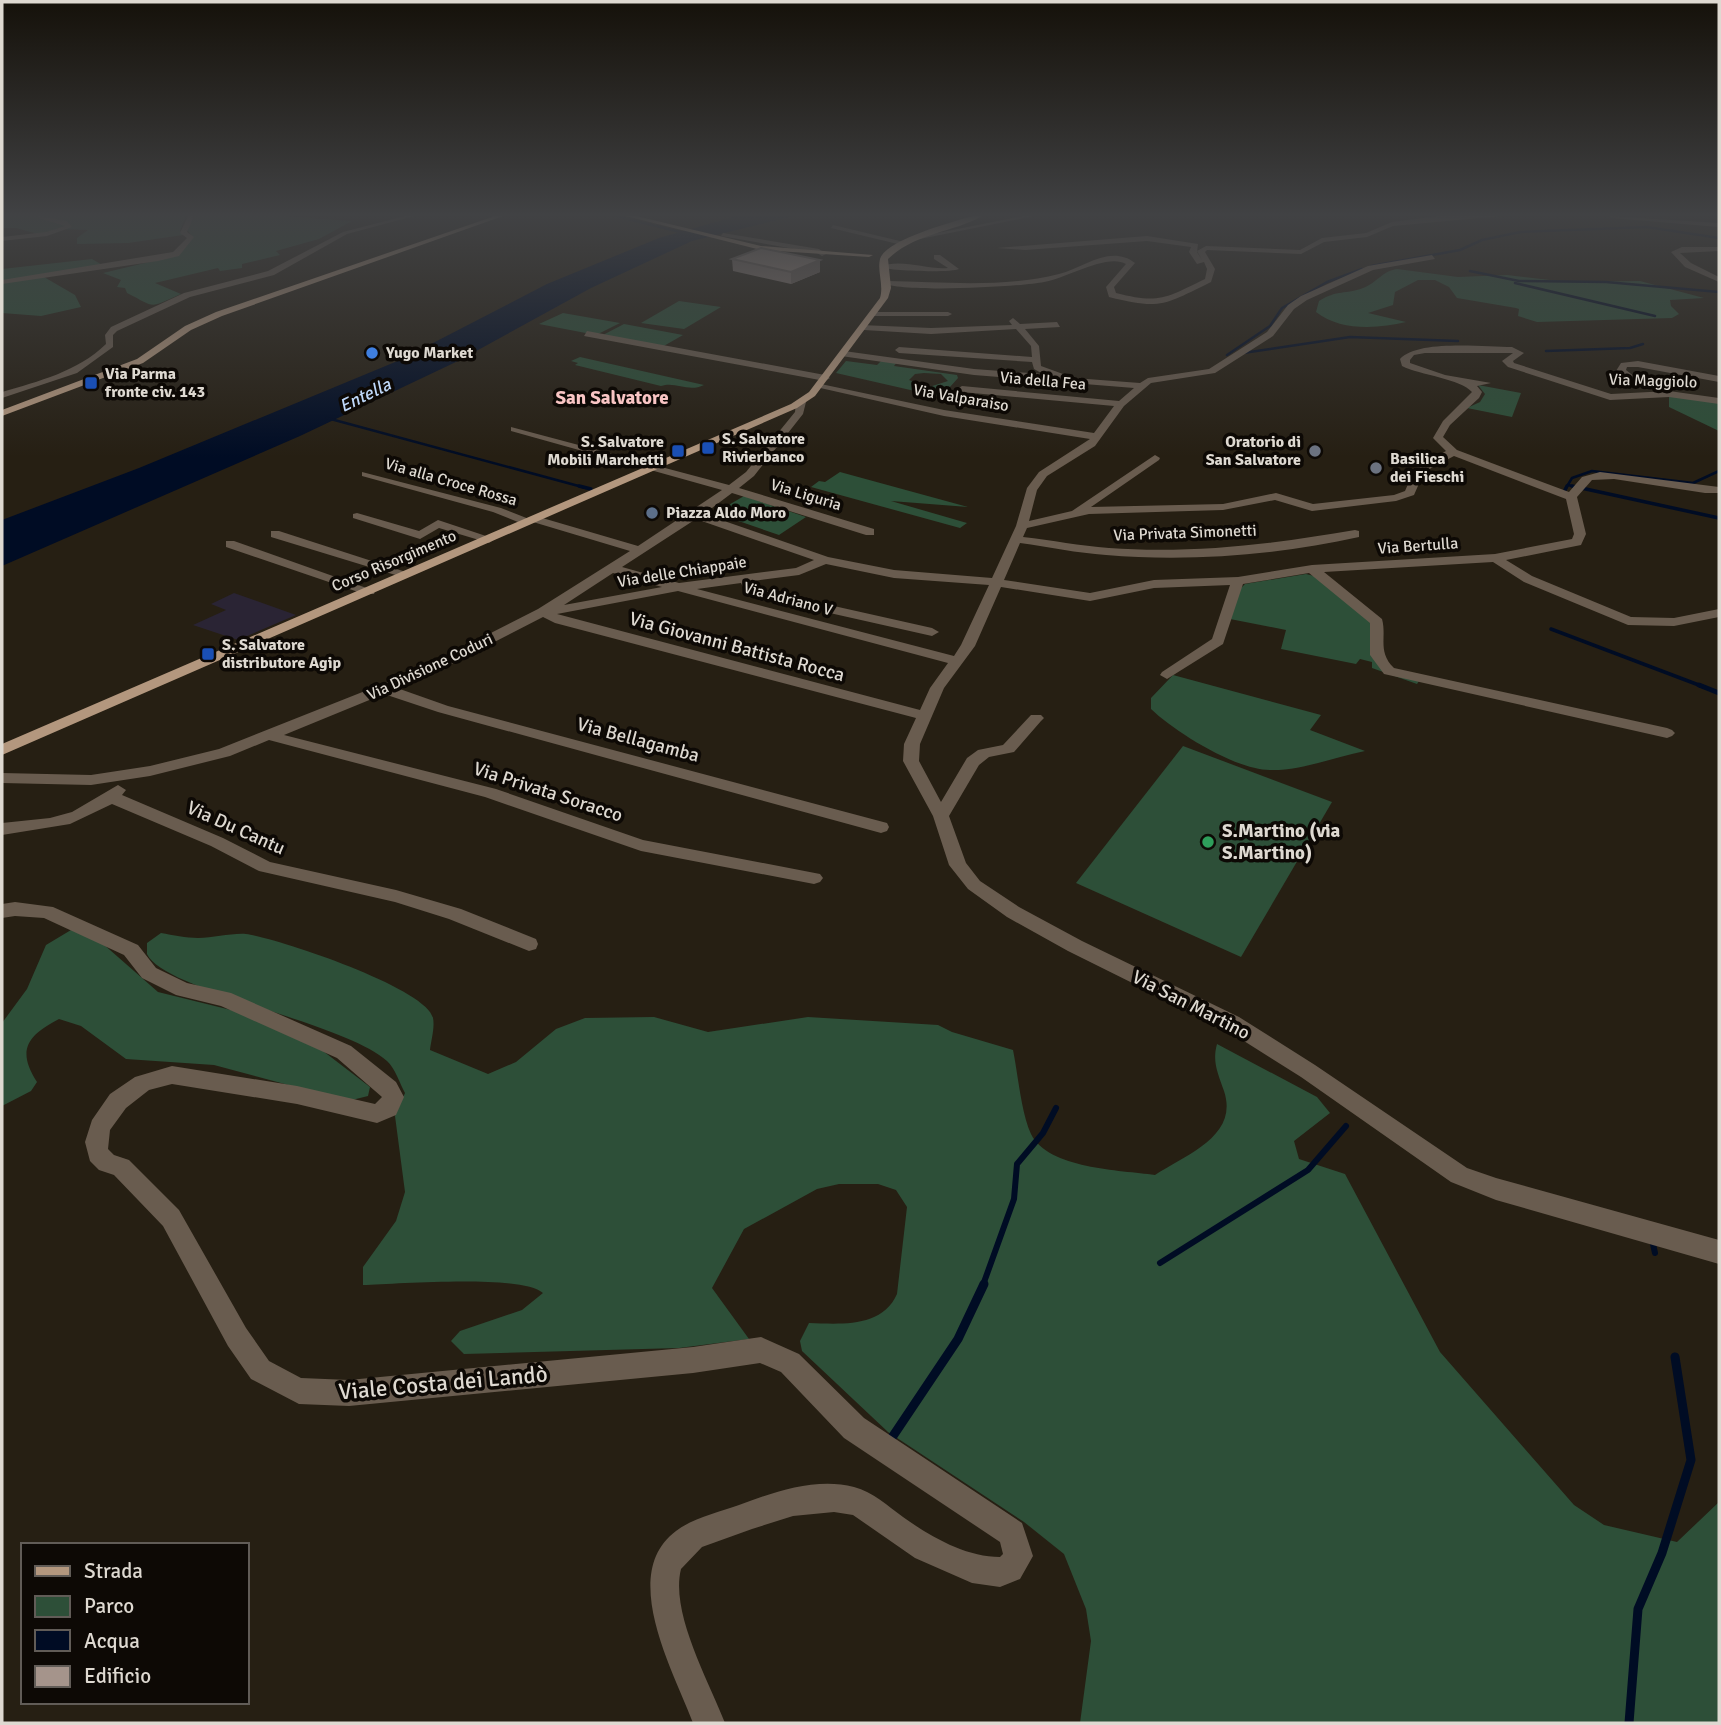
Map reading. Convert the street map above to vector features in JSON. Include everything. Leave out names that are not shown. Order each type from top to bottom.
[{"type":"main road","points":[[2,413],[140,361],[188,328],[269,296]]},
{"type":"main road","name":"Corso Risorgimento","points":[[2,750],[801,402],[854,344],[884,296]]},
{"type":"street","points":[[2,395],[78,370],[105,351],[110,345],[109,335],[114,329],[183,296]]},
{"type":"street","points":[[1117,296],[1153,303],[1173,300],[1177,296]]},
{"type":"street","points":[[1308,296],[1298,302],[1270,334],[1219,367],[1148,381],[1141,386],[1121,404],[1098,437],[1083,450],[1043,474],[1031,490],[1022,526],[1076,513],[1172,506],[1223,507],[1276,496],[1312,508],[1405,496],[1410,493],[1419,470],[1453,452]]},
{"type":"street","points":[[874,314],[948,314]]},
{"type":"street","points":[[1008,316],[1035,346],[1037,367],[1063,378]]},
{"type":"street","points":[[864,327],[923,331],[1057,325]]},
{"type":"street","name":"Via Valparaiso","points":[[587,334],[822,382],[953,401],[1098,437]]},
{"type":"street","points":[[887,341],[1037,360]]},
{"type":"street","points":[[854,344],[974,372],[1141,386]]},
{"type":"street","points":[[854,344],[985,352],[1023,348]]},
{"type":"street","name":"Via Maggiolo","points":[[1470,384],[1414,369],[1405,364],[1405,359],[1411,353],[1425,351],[1512,349],[1520,353],[1507,361],[1511,365],[1589,393],[1625,398],[1669,394],[1719,401]]},
{"type":"street","points":[[1719,379],[1638,364],[1623,365],[1621,371],[1632,381],[1646,385],[1719,394]]},
{"type":"street","points":[[953,401],[974,372]]},
{"type":"street","points":[[1470,384],[1486,383]]},
{"type":"street","points":[[1470,384],[1478,392],[1475,399],[1452,415],[1439,435],[1443,445],[1453,452],[1571,497],[1578,485],[1596,476],[1688,489],[1719,490]]},
{"type":"street","name":"Via della Fea","points":[[953,401],[1121,404]]},
{"type":"street","name":"Via Divisione Coduri","points":[[2,780],[90,780],[124,776],[224,753],[385,689],[543,612],[695,515],[750,474],[785,426],[800,412],[801,402]]},
{"type":"street","name":"Via Divisione Coduri","points":[[785,426],[789,408]]},
{"type":"street","points":[[767,418],[785,426]]},
{"type":"street","name":"Via Liguria","points":[[515,429],[732,489],[870,532]]},
{"type":"street","points":[[1076,513],[1154,458]]},
{"type":"street","name":"Via alla Croce Rossa","points":[[366,474],[639,550]]},
{"type":"street","name":"Via Bertulla","points":[[695,515],[825,560],[894,574],[995,582],[1090,597],[1154,584],[1238,581],[1312,569],[1495,558],[1577,542],[1580,534],[1571,497]]},
{"type":"street","points":[[357,516],[420,535],[438,524],[488,539]]},
{"type":"street","name":"Via San Martino","points":[[1022,526],[968,646],[937,688],[912,744],[911,761],[941,816],[958,865],[974,885],[1013,912],[1232,1023],[1308,1071],[1459,1175],[1496,1189],[1719,1252]]},
{"type":"street","points":[[275,534],[406,575]]},
{"type":"street","name":"Via Privata Simonetti","points":[[1015,539],[1111,552],[1166,552],[1298,545],[1355,534]]},
{"type":"street","points":[[230,544],[369,591]]},
{"type":"street","points":[[1495,558],[1528,579],[1628,621],[1692,621],[1719,613]]},
{"type":"street","name":"Via delle Chiappaie","points":[[543,612],[681,587],[748,584],[799,571],[825,560]]},
{"type":"street","name":"Via Adriano V","points":[[611,568],[957,661]]},
{"type":"street","points":[[1312,569],[1377,622],[1374,647],[1378,663],[1389,671],[1667,733]]},
{"type":"street","points":[[1167,675],[1217,641],[1238,581]]},
{"type":"street","points":[[717,598],[745,595],[748,584],[932,632]]},
{"type":"street","name":"Via Giovanni Battista Rocca","points":[[543,612],[574,624],[924,716]]},
{"type":"street","name":"Via Bellagamba","points":[[385,689],[443,709],[881,827]]},
{"type":"street","points":[[941,816],[973,762],[984,753],[1008,748],[1036,718]]},
{"type":"street","name":"Via Privata Soracco","points":[[271,736],[490,793],[641,845],[814,878]]},
{"type":"street","points":[[2,829],[74,819],[111,797],[122,787],[124,776]]},
{"type":"street","name":"Via Du Cantu","points":[[111,797],[217,842],[265,867],[396,896],[455,914],[529,944]]},
{"type":"street","name":"Viale Costa dei Landò","points":[[2,911],[15,909],[47,912],[131,950],[149,973],[183,990],[224,999],[303,1032],[344,1052],[388,1088],[393,1097],[388,1108],[377,1114],[297,1095],[172,1074],[144,1083],[130,1091],[118,1101],[100,1127],[96,1142],[98,1154],[107,1163],[121,1167],[171,1218],[237,1337],[260,1370],[299,1391],[349,1393],[693,1360],[761,1350],[790,1363],[854,1428],[1012,1533],[1018,1548],[1017,1556],[1010,1569],[997,1574],[962,1566],[904,1535],[856,1502],[805,1499],[683,1542],[668,1563],[664,1591],[709,1723]]},
{"type":"shaded area","points":[[234,593],[296,615],[238,640],[193,625],[226,610],[211,604]]},
{"type":"green space","points":[[2,296],[76,296],[81,307],[41,316],[2,313]]},
{"type":"green space","points":[[134,296],[175,296],[157,304],[148,304]]},
{"type":"green space","points":[[1394,296],[1393,305],[1368,313],[1406,322],[1359,327],[1336,323],[1316,312],[1319,301],[1326,297]]},
{"type":"green space","points":[[1457,298],[1704,298],[1670,300],[1671,306],[1679,314],[1672,318],[1537,322],[1518,316],[1519,309]]},
{"type":"green space","points":[[679,301],[721,307],[684,329],[641,323]]},
{"type":"green space","points":[[563,313],[620,323],[596,335],[539,324]]},
{"type":"green space","points":[[624,324],[683,335],[662,347],[601,336]]},
{"type":"green space","points":[[580,357],[704,385],[693,388],[661,386],[575,365],[578,363],[571,361]]},
{"type":"green space","points":[[882,360],[897,362],[894,366],[957,375],[958,378],[941,397],[836,373],[846,361],[877,365]],"holes":[[[915,374],[941,374],[948,381],[929,387],[909,380]]]},
{"type":"green space","points":[[1478,385],[1521,393],[1512,417],[1467,408],[1480,402],[1485,394]]},
{"type":"green space","points":[[1669,396],[1719,402],[1719,431],[1669,407]]},
{"type":"green space","points":[[840,472],[968,507],[891,501],[967,523],[960,528],[811,487]]},
{"type":"green space","points":[[744,496],[806,517],[779,535],[715,513]]},
{"type":"green space","points":[[1306,574],[1314,576],[1372,620],[1378,665],[1419,681],[1417,684],[1372,668],[1372,662],[1360,659],[1356,664],[1281,649],[1286,630],[1230,619],[1240,589],[1245,584]]},
{"type":"green space","points":[[1173,675],[1321,715],[1310,730],[1365,751],[1282,770],[1240,764],[1190,738],[1151,709],[1151,698]]},
{"type":"green space","name":"S.Martino (via S.Martino)","points":[[1183,746],[1332,802],[1241,957],[1076,883]]},
{"type":"green space","points":[[71,930],[102,943],[158,992],[235,1011],[323,1051],[370,1087],[368,1096],[348,1101],[214,1065],[126,1059],[81,1026],[59,1019],[40,1031],[29,1044],[27,1061],[37,1082],[31,1091],[2,1106],[2,1023],[27,989],[46,945]]},
{"type":"green space","points":[[161,933],[193,938],[246,934],[349,966],[406,993],[425,1006],[433,1018],[430,1050],[488,1074],[516,1062],[556,1029],[585,1018],[654,1017],[708,1032],[808,1017],[938,1025],[952,1032],[1013,1050],[1025,1115],[1031,1134],[1040,1146],[1068,1161],[1086,1166],[1155,1175],[1207,1142],[1224,1120],[1227,1107],[1215,1062],[1217,1044],[1317,1097],[1330,1113],[1294,1141],[1299,1159],[1345,1174],[1440,1352],[1574,1505],[1604,1525],[1677,1542],[1719,1502],[1719,1723],[1080,1723],[1091,1641],[1086,1609],[1064,1554],[1024,1522],[888,1432],[802,1351],[800,1341],[809,1323],[859,1322],[881,1313],[897,1294],[907,1207],[896,1190],[878,1184],[839,1184],[817,1189],[744,1229],[712,1288],[749,1339],[679,1348],[464,1354],[451,1341],[460,1331],[522,1310],[543,1293],[530,1287],[486,1282],[363,1285],[363,1267],[396,1221],[405,1192],[395,1116],[405,1093],[390,1064],[364,1046],[333,1033],[219,994],[160,968],[147,954],[147,943]]},
{"type":"water","name":"Entella","points":[[523,296],[576,296],[458,361],[300,436],[2,566],[2,520],[139,468],[400,360]]},
{"type":"waterway","points":[[1227,355],[1270,326],[1282,308],[1302,296]]},
{"type":"waterway","points":[[1572,296],[1655,316]]},
{"type":"waterway","points":[[1243,353],[1350,337],[1458,341]]},
{"type":"waterway","points":[[1546,351],[1630,348],[1643,344]]},
{"type":"waterway","name":"Entella","points":[[327,418],[586,488]]},
{"type":"waterway","points":[[1566,488],[1572,478],[1592,471],[1693,483],[1719,471]]},
{"type":"waterway","points":[[1568,485],[1572,486]]},
{"type":"waterway","points":[[579,486],[591,489]]},
{"type":"waterway","points":[[1572,486],[1719,518]]},
{"type":"waterway","points":[[1572,486],[1580,488]]},
{"type":"waterway","points":[[1551,629],[1704,687]]},
{"type":"waterway","points":[[1699,685],[1704,687]]},
{"type":"waterway","points":[[1704,687],[1719,693]]},
{"type":"waterway","points":[[983,1285],[1014,1199],[1017,1164],[1043,1133],[1056,1108]]},
{"type":"waterway","points":[[1160,1263],[1308,1170],[1346,1126]]},
{"type":"waterway","points":[[1653,1244],[1655,1253]]},
{"type":"waterway","points":[[889,1442],[958,1339],[984,1284]]},
{"type":"waterway","points":[[1629,1723],[1638,1609],[1662,1553],[1691,1460],[1675,1357]]},
{"type":"place","name":"Yugo Market","points":[[372,353]]},
{"type":"place","name":"Via Parma fronte civ. 143","points":[[91,383]]},
{"type":"place","name":"S. Salvatore Rivierbanco","points":[[708,448]]},
{"type":"place","name":"S. Salvatore Mobili Marchetti","points":[[678,451]]},
{"type":"place","name":"Oratorio di San Salvatore","points":[[1315,451]]},
{"type":"place","name":"Basilica dei Fieschi","points":[[1376,468]]},
{"type":"place","name":"Piazza Aldo Moro","points":[[652,513]]},
{"type":"place","name":"S. Salvatore distributore Agip","points":[[208,654]]},
{"type":"place","name":"S.Martino (via S.Martino)","points":[[1208,842]]},
{"type":"district","name":"San Salvatore","points":[[612,398]]}]
